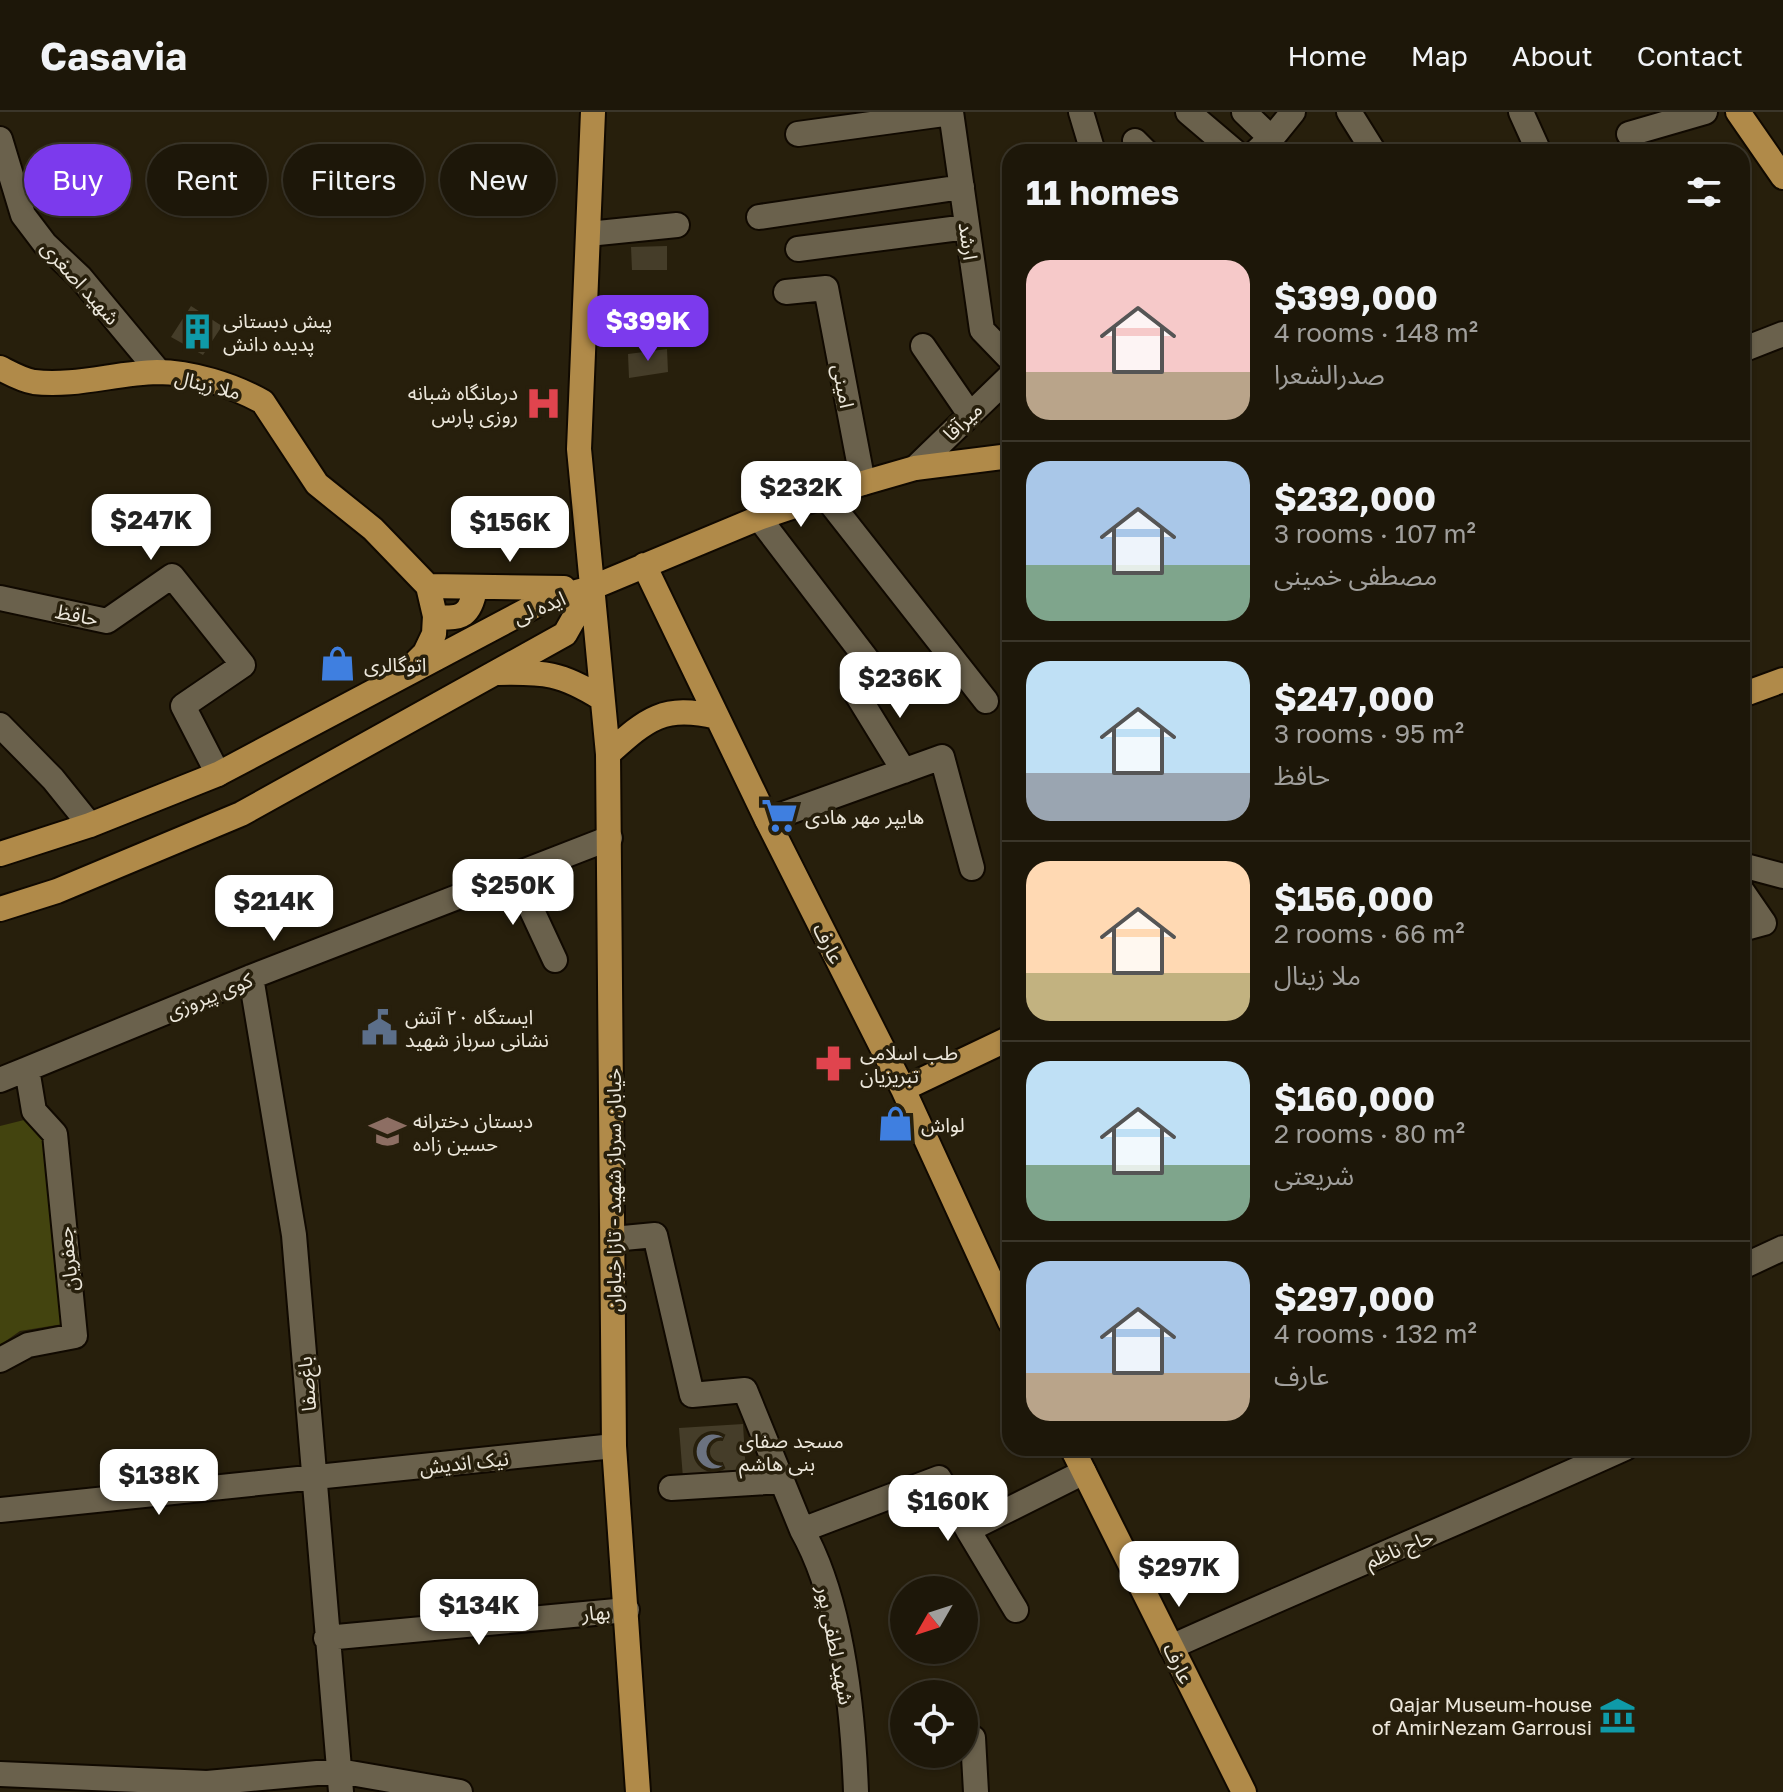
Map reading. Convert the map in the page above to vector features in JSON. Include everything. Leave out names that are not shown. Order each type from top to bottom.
[{"type":"main road","name":"خیابان سرباز شهید - تازا خیاوان","points":[[593,112],[579,449],[608,754],[614,1446],[638,1792]]},
{"type":"main road","points":[[1738,112],[1783,177]]},
{"type":"main road","name":"ملا زینال","points":[[0,368],[32,382],[159,372],[199,379],[249,394],[263,402],[317,484],[373,529],[428,586]]},
{"type":"main road","points":[[399,679],[425,653],[434,634],[435,616],[428,586],[591,588],[759,518],[863,483],[915,468],[1002,457]]},
{"type":"main road","name":"عارف","points":[[644,565],[767,820],[903,1089],[1002,1305]]},
{"type":"main road","points":[[435,616],[455,618],[464,614],[472,604],[475,588]]},
{"type":"main road","name":"ایده لى","points":[[0,909],[57,891],[241,814],[565,634],[591,588]]},
{"type":"main road","name":"ایده لى","points":[[0,854],[90,825],[218,774],[546,600],[591,588]]},
{"type":"main road","points":[[496,673],[537,672],[554,675],[574,682],[601,698]]},
{"type":"main road","points":[[1750,692],[1783,680]]},
{"type":"main road","points":[[608,754],[646,720],[690,711],[717,717]]},
{"type":"main road","points":[[903,1089],[1002,1042]]},
{"type":"main road","name":"عارف","points":[[1076,1456],[1244,1792]]},
{"type":"street","points":[[798,134],[951,112]]},
{"type":"street","name":"ارشد","points":[[951,112],[982,330],[1002,351]]},
{"type":"street","points":[[1081,112],[1091,144]]},
{"type":"street","points":[[1188,112],[1226,144]]},
{"type":"street","points":[[1244,112],[1265,144]]},
{"type":"street","points":[[1268,144],[1293,112]]},
{"type":"street","points":[[1349,112],[1369,144]]},
{"type":"street","points":[[1521,112],[1535,144]]},
{"type":"street","points":[[1629,134],[1705,112]]},
{"type":"street","name":"شهید اصغری","points":[[0,139],[23,215],[45,244],[80,277],[159,372]]},
{"type":"street","points":[[759,217],[962,187]]},
{"type":"street","points":[[588,234],[677,225]]},
{"type":"street","points":[[798,249],[967,227]]},
{"type":"street","name":"امینی","points":[[786,292],[826,288],[863,483]]},
{"type":"street","points":[[1750,347],[1783,334]]},
{"type":"street","points":[[923,346],[969,413]]},
{"type":"street","name":"میرآقا","points":[[915,468],[1002,383]]},
{"type":"street","points":[[825,496],[986,701]]},
{"type":"street","points":[[759,518],[869,662]]},
{"type":"street","name":"حافظ","points":[[0,598],[107,621],[172,576],[243,665],[183,706],[218,774]]},
{"type":"street","points":[[856,693],[904,771]]},
{"type":"street","points":[[0,725],[53,779],[90,825]]},
{"type":"street","points":[[767,820],[942,757],[972,868]]},
{"type":"street","name":"کوی پیروزی","points":[[0,1080],[251,977],[610,838]]},
{"type":"street","points":[[1750,867],[1783,876]]},
{"type":"street","points":[[515,874],[555,960]]},
{"type":"street","points":[[1750,903],[1764,923],[1750,927]]},
{"type":"street","name":"باغ‌صفا","points":[[251,977],[294,1235],[340,1782]]},
{"type":"street","name":"جعفریان","points":[[0,1360],[28,1345],[75,1336],[55,1134],[34,1111],[27,1069]]},
{"type":"street","name":"شهید لطفی پور","points":[[613,1239],[655,1235],[692,1395],[745,1390],[802,1530],[814,1551],[831,1605],[852,1733],[856,1792]]},
{"type":"street","points":[[1750,1263],[1783,1248]]},
{"type":"street","name":"نیک اندیش","points":[[0,1510],[614,1446]]},
{"type":"street","name":"حاج ناظم","points":[[1171,1647],[1607,1456]]},
{"type":"street","points":[[968,1530],[1084,1472]]},
{"type":"street","points":[[802,1530],[939,1478],[1016,1610]]},
{"type":"street","points":[[671,1488],[782,1481]]},
{"type":"street","name":"بهار","points":[[326,1638],[627,1610]]},
{"type":"street","points":[[975,1768],[976,1792]]},
{"type":"street","points":[[0,1774],[207,1783],[340,1782],[460,1792]]},
{"type":"shaded area","points":[[28,1119],[43,1135],[63,1324],[20,1331],[0,1345],[0,1126]]},
{"type":"building","points":[[667,246],[667,270],[632,270],[631,247]]},
{"type":"building","points":[[630,297],[648,298],[648,308],[629,307]]},
{"type":"building","name":"پیش دبستانی پدیده دانش","points":[[191,306],[222,326],[203,355],[171,337]]},
{"type":"building","points":[[667,349],[668,372],[629,378],[628,354]]},
{"type":"building","name":"لواش","points":[[899,1108],[909,1134],[890,1141],[881,1115]]},
{"type":"building","name":"مسجد صفای بنی هاشم","points":[[743,1424],[746,1474],[683,1478],[679,1428]]},
{"type":"place","name":"پیش دبستانی پدیده دانش","points":[[197,331]]},
{"type":"place","name":"درمانگاه شبانه روزی پارس","points":[[544,403]]},
{"type":"place","name":"اتوگالری","points":[[338,664]]},
{"type":"place","name":"هایپر مهر هادی","points":[[779,816]]},
{"type":"place","name":"ایستگاه ۲۰ آتش نشانی سرباز شهید","points":[[379,1027]]},
{"type":"place","name":"طب اسلامی تبریزیان","points":[[834,1064]]},
{"type":"place","name":"لواش","points":[[895,1124]]},
{"type":"place","name":"دبستان دخترانه حسین زاده","points":[[387,1132]]},
{"type":"place","name":"مسجد صفای بنی هاشم","points":[[713,1451]]},
{"type":"place","name":"Qajar Museum-house of AmirNezam Garrousi","points":[[1618,1716]]}]
